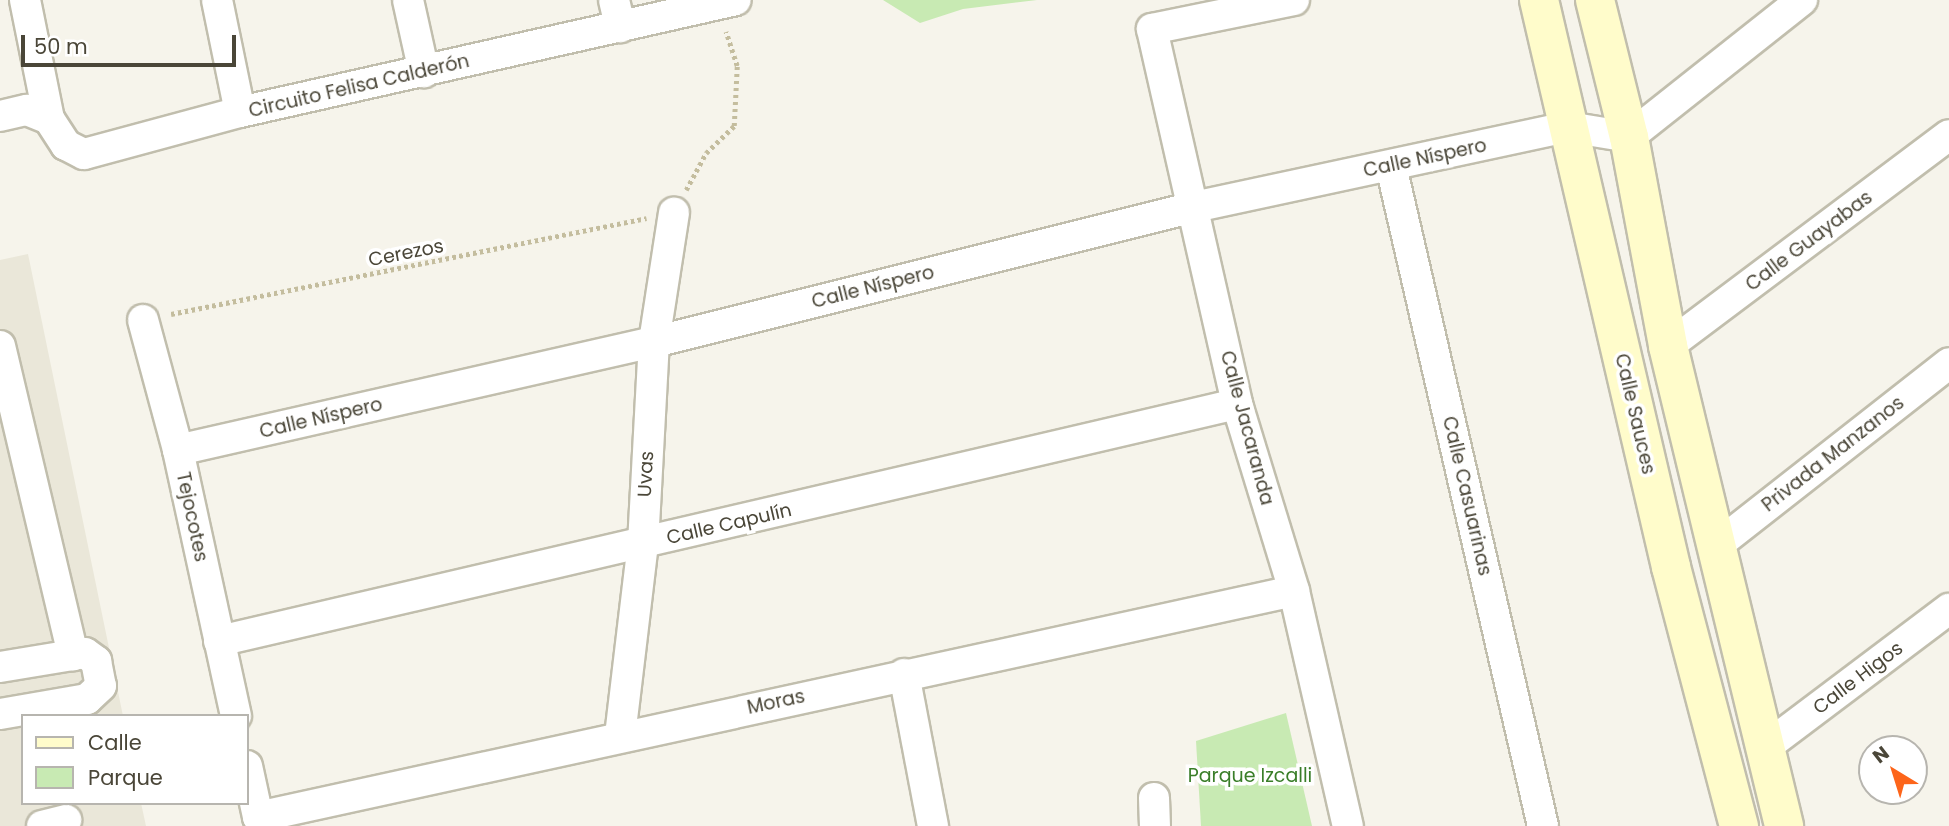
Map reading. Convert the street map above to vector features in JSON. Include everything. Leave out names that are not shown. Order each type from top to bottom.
[{"type":"street","points":[[25,0],[49,119]]},
{"type":"street","points":[[217,0],[240,113]]},
{"type":"street","points":[[408,0],[424,72]]},
{"type":"street","name":"Calle Jacaranda","points":[[1294,0],[1152,29],[1237,404],[1294,591],[1348,826]]},
{"type":"street","name":"Calle Sauces","points":[[1539,0],[1671,567],[1740,826]]},
{"type":"street","points":[[1595,0],[1629,137],[1668,346],[1784,826]]},
{"type":"street","points":[[1568,127],[1629,137],[1802,0]]},
{"type":"street","name":"Circuito Felisa Calderón","points":[[49,119],[66,145],[84,154],[240,113],[424,72],[617,14],[726,3]]},
{"type":"street","points":[[0,116],[27,110],[49,119]]},
{"type":"street","name":"Calle Níspero","points":[[178,450],[654,342],[1194,207],[1568,127]]},
{"type":"street","name":"Calle Guayabas","points":[[1668,346],[1949,135]]},
{"type":"street","name":"Calle Casuarinas","points":[[1391,166],[1543,826]]},
{"type":"street","name":"Uvas","points":[[620,736],[643,544],[654,342],[674,213]]},
{"type":"street","name":"Tejocotes","points":[[143,320],[178,450],[236,714]]},
{"type":"street","points":[[0,346],[73,655]]},
{"type":"street","name":"Privada Manzanos","points":[[1716,546],[1949,363]]},
{"type":"street","name":"Calle Capulín","points":[[219,641],[1237,404]]},
{"type":"street","name":"Moras","points":[[248,771],[258,817],[1294,591]]},
{"type":"street","name":"Calle Higos","points":[[1766,747],[1949,609]]},
{"type":"street","points":[[0,667],[85,653],[96,661],[101,686],[97,693],[0,714]]},
{"type":"street","points":[[904,674],[933,826]]},
{"type":"path","points":[[674,213],[706,153],[734,126],[737,66],[726,3]]},
{"type":"path","name":"Cerezos","points":[[143,320],[674,213]]},
{"type":"shaded area","points":[[28,254],[123,714],[21,714],[21,805],[141,805],[146,826],[0,826],[0,260]]},
{"type":"green space","points":[[883,0],[1037,0],[963,9],[920,23]]},
{"type":"green space","name":"Parque Izcalli","points":[[1286,713],[1312,826],[1201,826],[1196,741]]}]
